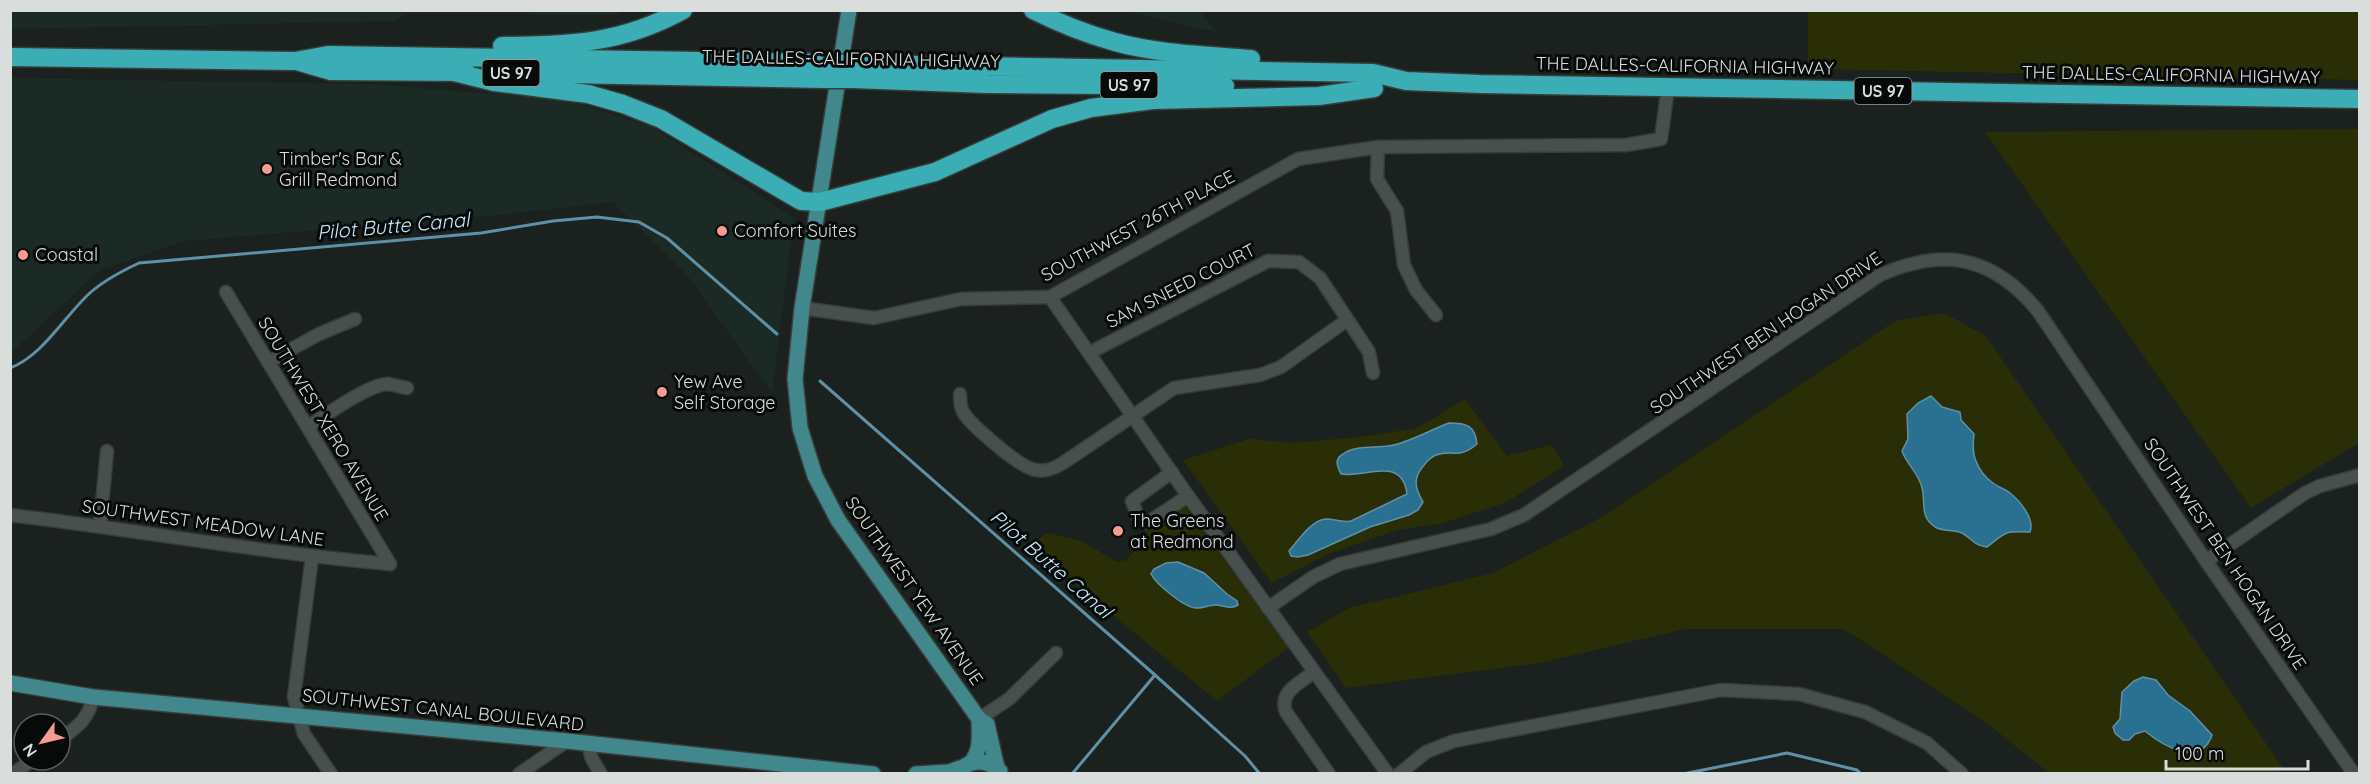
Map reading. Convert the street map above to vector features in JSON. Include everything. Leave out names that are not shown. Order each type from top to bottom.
[{"type":"highway","points":[[368,56],[414,47],[546,45],[597,41],[628,35],[661,22],[683,10]]},
{"type":"highway","points":[[1033,10],[1064,26],[1116,43],[1176,52],[1279,62],[1321,71]]},
{"type":"highway","name":"THE DALLES-CALIFORNIA HIGHWAY","points":[[10,57],[295,61],[328,55],[825,71]]},
{"type":"highway","name":"THE DALLES-CALIFORNIA HIGHWAY","points":[[295,61],[331,71],[1321,71],[1373,73],[1406,81],[2360,99]]},
{"type":"highway","name":"THE DALLES-CALIFORNIA HIGHWAY","points":[[853,71],[987,84],[1374,88],[1406,81]]},
{"type":"highway","points":[[454,72],[494,82],[588,94],[623,104],[661,119],[801,201],[820,202],[934,172],[1043,123],[1091,108],[1153,100],[1318,96],[1374,88]]},
{"type":"main road","name":"SOUTHWEST YEW AVENUE","points":[[849,10],[802,308],[795,379],[800,429],[815,476],[838,520],[980,719],[987,724],[999,771]]},
{"type":"main road","name":"SOUTHWEST CANAL BOULEVARD","points":[[10,683],[93,697],[567,741],[873,774]]},
{"type":"main road","points":[[962,768],[978,754],[980,719]]},
{"type":"main road","points":[[916,774],[949,772],[982,762],[999,771]]},
{"type":"street","name":"SOUTHWEST 26TH PLACE","points":[[802,308],[874,318],[961,299],[1050,297],[1298,159],[1378,147],[1626,145],[1661,139],[1668,87]]},
{"type":"street","points":[[1378,147],[1377,179],[1397,211],[1404,265],[1416,290],[1436,315]]},
{"type":"street","name":"SOUTHWEST BEN HOGAN DRIVE","points":[[1268,608],[1313,577],[1340,564],[1491,529],[1524,515],[1880,275],[1920,261],[1958,260],[1977,265],[2009,282],[2024,294],[2038,311],[2206,561],[2354,774]]},
{"type":"street","name":"SAM SNEED COURT","points":[[1089,353],[1268,261],[1299,262],[1320,278],[1369,352],[1372,373]]},
{"type":"street","name":"SOUTHWEST XERO AVENUE","points":[[226,292],[390,564]]},
{"type":"street","points":[[1050,297],[1188,496],[1388,774]]},
{"type":"street","points":[[268,362],[319,334],[355,320]]},
{"type":"street","points":[[960,394],[964,414],[1014,461],[1036,471],[1052,468],[1063,463],[1174,388],[1248,377],[1281,366],[1347,320]]},
{"type":"street","points":[[308,427],[341,404],[386,384],[406,388]]},
{"type":"street","points":[[100,526],[107,451]]},
{"type":"street","points":[[1172,472],[1132,501],[1139,519],[1147,523],[1188,496]]},
{"type":"street","points":[[2206,561],[2305,493],[2320,486],[2360,475]]},
{"type":"street","name":"SOUTHWEST MEADOW LANE","points":[[10,515],[312,557],[390,564]]},
{"type":"street","points":[[312,557],[294,697],[304,734],[331,774]]},
{"type":"street","points":[[980,719],[1009,699],[1056,653]]},
{"type":"street","points":[[1314,672],[1287,693],[1284,705],[1286,712],[1329,774]]},
{"type":"street","points":[[1399,774],[1426,752],[1454,741],[1721,690],[1800,694],[1865,712],[1928,743],[1962,774]]},
{"type":"street","points":[[72,731],[80,725],[90,711],[93,697]]},
{"type":"street","points":[[519,774],[567,741]]},
{"type":"street","points":[[588,745],[592,759],[601,774]]},
{"type":"shaded area","points":[[10,11],[625,11],[617,15],[409,13],[394,21],[11,29]]},
{"type":"shaded area","points":[[1126,11],[1201,11],[1216,32]]},
{"type":"shaded area","points":[[11,78],[367,84],[563,99],[652,127],[794,218],[772,393],[687,275],[613,202],[489,216],[185,241],[100,270],[11,353]]},
{"type":"green space","points":[[1808,11],[2359,11],[2359,80],[1808,69]]},
{"type":"green space","points":[[2359,129],[2359,443],[2251,508],[1985,132]]},
{"type":"green space","points":[[1944,313],[1986,336],[2283,768],[2273,774],[2049,773],[1988,724],[1844,629],[1685,629],[1540,663],[1346,688],[1307,632],[1349,608],[1493,573],[1602,517],[1895,321]]},
{"type":"green space","name":"The Greens at Redmond","points":[[1465,399],[1507,456],[1552,445],[1564,466],[1505,503],[1443,523],[1397,530],[1326,555],[1272,583],[1183,460],[1249,439],[1295,443],[1367,436],[1417,428]]},
{"type":"green space","name":"The Greens at Redmond","points":[[1184,504],[1288,648],[1217,701],[1049,562],[1040,548],[1040,538],[1048,533],[1082,541],[1117,562],[1127,560],[1139,546],[1144,532]]},
{"type":"water","points":[[1931,396],[1942,407],[1960,412],[1961,420],[1974,434],[1973,451],[1979,467],[1990,481],[2010,493],[2022,505],[2029,516],[2030,532],[2007,533],[1987,547],[1959,532],[1938,529],[1930,523],[1925,514],[1920,483],[1902,451],[1908,439],[1907,414],[1918,403]]},
{"type":"water","points":[[1449,423],[1469,426],[1477,444],[1465,452],[1436,455],[1426,463],[1418,473],[1416,482],[1423,502],[1418,510],[1370,527],[1308,555],[1291,556],[1289,551],[1305,532],[1320,520],[1351,521],[1407,494],[1404,482],[1398,475],[1390,472],[1341,474],[1337,463],[1340,456],[1353,449],[1402,443]]},
{"type":"water","points":[[1178,562],[1204,573],[1237,601],[1238,605],[1196,608],[1171,595],[1151,574],[1154,569],[1166,563]]},
{"type":"water","points":[[2143,677],[2156,680],[2168,695],[2190,711],[2212,735],[2207,745],[2191,752],[2181,751],[2162,743],[2145,731],[2135,734],[2129,740],[2123,740],[2115,733],[2113,727],[2120,719],[2122,692],[2134,681]]},
{"type":"waterway","name":"Pilot Butte Canal","points":[[10,368],[22,362],[43,345],[81,301],[97,287],[139,263],[481,233],[553,221],[597,217],[639,222],[667,238],[777,334]]},
{"type":"waterway","name":"Pilot Butte Canal","points":[[820,381],[1155,675],[1245,756],[1260,774]]},
{"type":"waterway","points":[[1072,774],[1155,675]]},
{"type":"waterway","name":"Pilot Butte Canal","points":[[1683,774],[1787,753],[1857,770],[1861,774]]},
{"type":"place","name":"Timber's Bar & Grill Redmond","points":[[267,169]]},
{"type":"place","name":"Comfort Suites","points":[[722,231]]},
{"type":"place","name":"Coastal","points":[[23,255]]},
{"type":"place","name":"Yew Ave Self Storage","points":[[662,392]]},
{"type":"place","name":"The Greens at Redmond","points":[[1118,531]]}]
